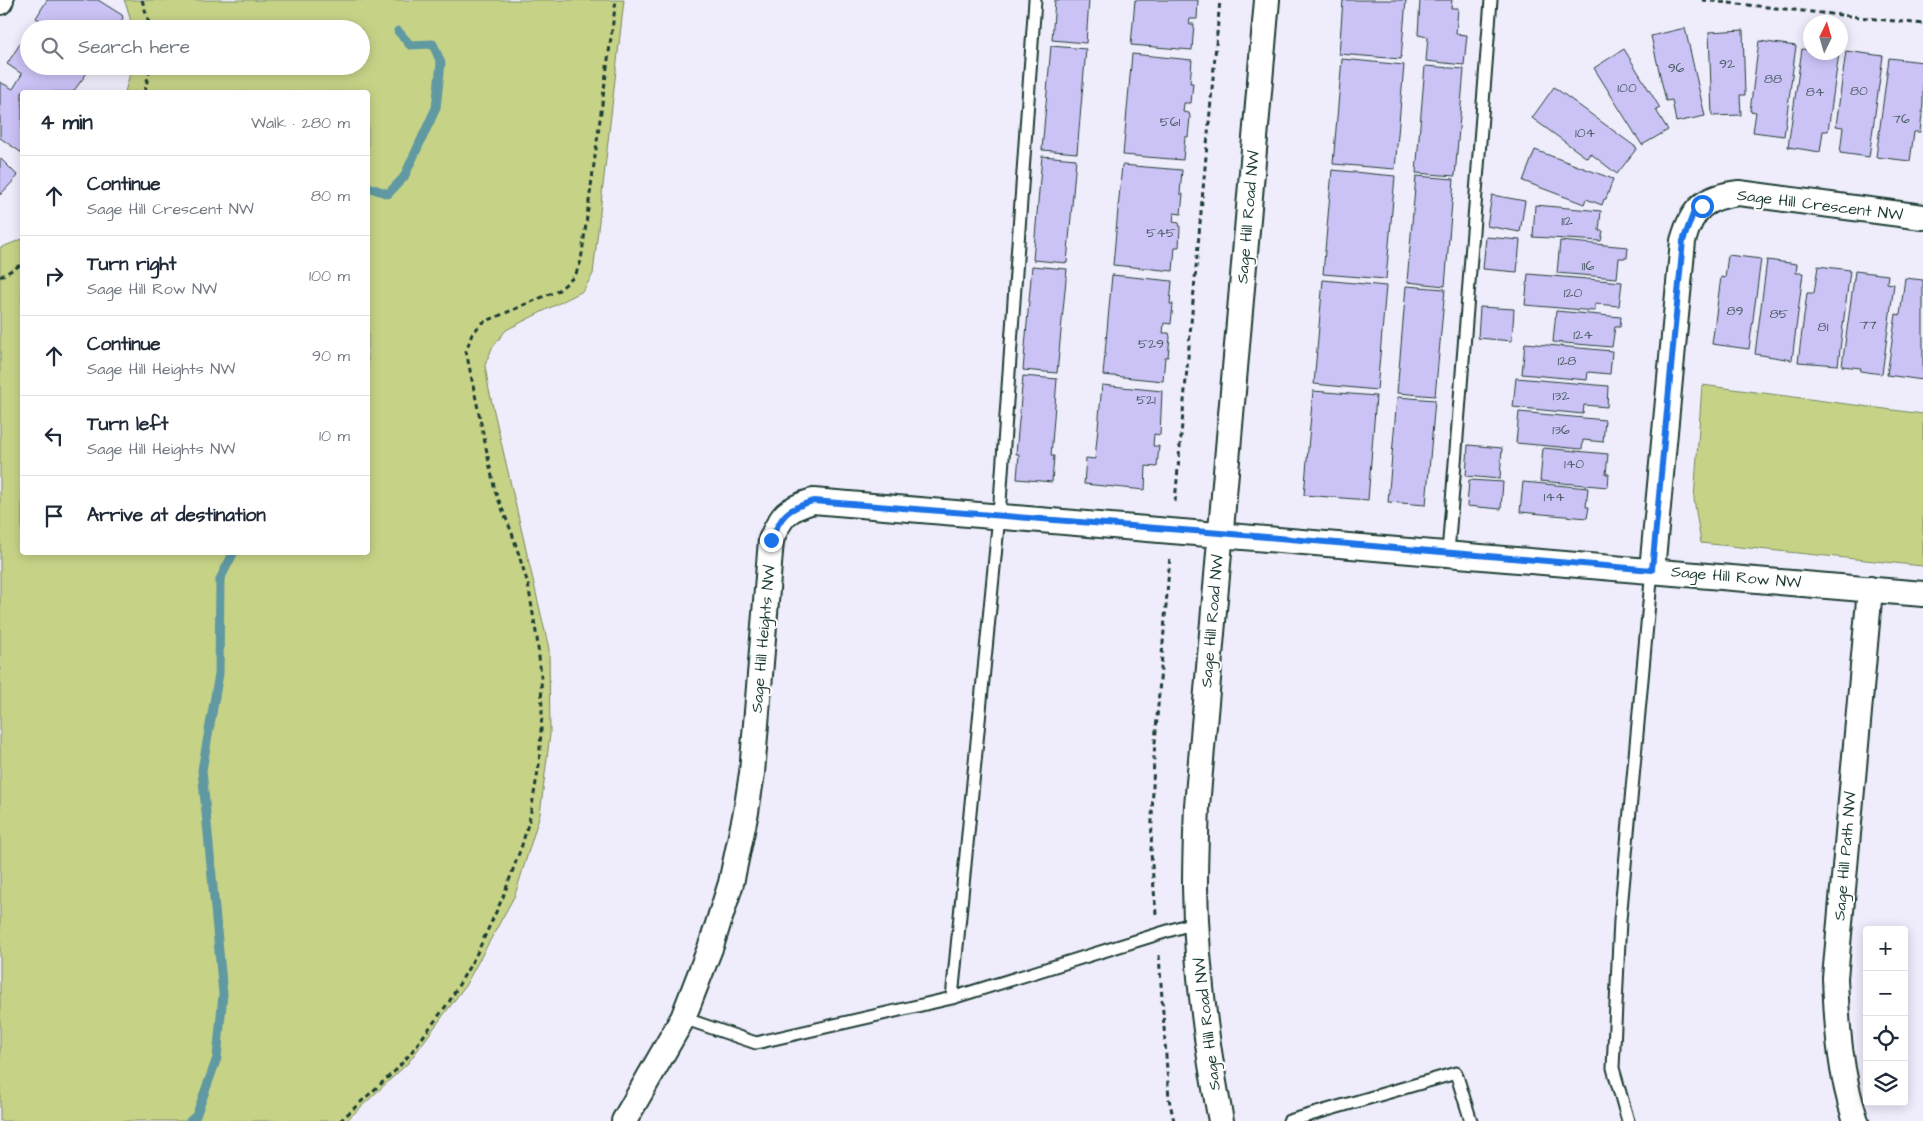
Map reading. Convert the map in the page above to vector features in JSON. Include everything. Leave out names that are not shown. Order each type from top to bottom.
[{"type":"street","name":"Sage Hill Road NW","points":[[1221,1121],[1211,1071],[1199,971],[1195,887],[1197,806],[1266,0]]},
{"type":"street","name":"Sage Hill Crescent NW","points":[[1652,570],[1683,241],[1693,214],[1714,198],[1739,193],[1923,217]]},
{"type":"street","name":"Sage Hill Heights NW","points":[[624,1121],[683,1018],[712,943],[731,883],[752,773],[771,540],[778,522],[794,507],[813,501],[1220,533]]},
{"type":"street","name":"Sage Hill Row NW","points":[[1220,533],[1923,594]]},
{"type":"street","name":"Sage Hill Path NW","points":[[1856,1121],[1841,1062],[1835,978],[1870,589]]},
{"type":"lane","points":[[952,998],[999,516],[1035,0]]},
{"type":"lane","points":[[1448,553],[1491,0]]},
{"type":"lane","points":[[1628,1121],[1614,1068],[1619,930],[1652,570]]},
{"type":"lane","points":[[683,1018],[756,1043],[952,998],[1197,922]]},
{"type":"lane","points":[[1289,1121],[1456,1073],[1471,1121]]},
{"type":"path","points":[[142,0],[148,20]]},
{"type":"path","points":[[340,1121],[396,1070],[449,1002],[477,953],[503,897],[530,817],[538,765],[542,714],[537,638],[528,584],[496,491],[466,351],[472,334],[482,323],[559,290],[575,276],[581,261],[616,0]]},
{"type":"path","points":[[1702,0],[1923,24]]},
{"type":"path","points":[[145,90],[148,75]]},
{"type":"path","points":[[0,277],[20,265]]},
{"type":"green space","points":[[124,0],[624,0],[593,274],[583,291],[506,330],[492,348],[485,365],[489,390],[549,649],[550,734],[540,814],[515,895],[465,986],[408,1063],[346,1121],[0,1121],[0,248],[20,240],[20,555],[370,555],[370,90],[126,90],[130,75],[370,75],[370,20],[131,20]]},
{"type":"green space","points":[[1702,385],[1923,414],[1923,566],[1701,543],[1694,499]]},
{"type":"building","points":[[47,0],[98,0],[122,15],[123,18],[122,20],[39,20],[36,18]]},
{"type":"building","points":[[1055,0],[1089,0],[1086,43],[1052,40]]},
{"type":"building","points":[[1135,0],[1198,0],[1197,19],[1190,19],[1189,24],[1194,24],[1192,50],[1131,45]]},
{"type":"building","points":[[1343,0],[1406,0],[1401,59],[1339,54]]},
{"type":"building","points":[[1420,0],[1452,0],[1451,8],[1458,8],[1456,34],[1467,35],[1464,65],[1426,61],[1428,37],[1418,35]]},
{"type":"building","points":[[1685,28],[1705,116],[1676,122],[1672,100],[1666,101],[1651,36]]},
{"type":"building","points":[[1743,30],[1745,95],[1740,95],[1741,115],[1712,116],[1709,32]]},
{"type":"building","points":[[1759,41],[1796,46],[1784,136],[1753,132],[1756,112],[1750,111]]},
{"type":"building","points":[[20,44],[20,73],[7,64]]},
{"type":"building","points":[[1051,46],[1086,49],[1077,153],[1042,150]]},
{"type":"building","points":[[1624,49],[1660,108],[1656,110],[1668,130],[1642,145],[1594,68]]},
{"type":"building","points":[[1802,49],[1803,60],[1838,60],[1828,131],[1823,131],[1820,152],[1788,147]]},
{"type":"building","points":[[1848,51],[1883,56],[1869,157],[1840,153],[1843,127],[1836,126],[1845,60],[1848,60]]},
{"type":"building","points":[[1132,54],[1192,60],[1190,83],[1193,83],[1191,103],[1184,103],[1183,112],[1189,113],[1190,117],[1188,137],[1185,137],[1183,160],[1123,155]]},
{"type":"building","points":[[1889,58],[1923,62],[1923,105],[1920,132],[1914,132],[1910,161],[1876,157]]},
{"type":"building","points":[[1342,59],[1404,65],[1395,169],[1333,164]]},
{"type":"building","points":[[1425,66],[1464,69],[1455,176],[1416,173]]},
{"type":"building","points":[[21,75],[85,75],[74,90],[20,90],[20,152],[0,138],[0,82],[13,89]]},
{"type":"building","points":[[1554,87],[1637,148],[1617,174],[1590,153],[1587,158],[1532,118]]},
{"type":"building","points":[[1535,150],[1613,179],[1602,205],[1586,199],[1584,204],[1523,181]]},
{"type":"building","points":[[1042,156],[1076,159],[1067,263],[1033,260]]},
{"type":"building","points":[[0,158],[18,176],[0,195]]},
{"type":"building","points":[[1122,165],[1182,170],[1180,194],[1183,194],[1181,214],[1174,213],[1173,222],[1179,223],[1180,227],[1179,247],[1175,247],[1173,271],[1113,265]]},
{"type":"building","points":[[1332,170],[1395,176],[1386,279],[1323,274]]},
{"type":"building","points":[[1416,176],[1454,179],[1445,286],[1407,282]]},
{"type":"building","points":[[1492,195],[1525,201],[1520,232],[1487,226]]},
{"type":"building","points":[[1535,205],[1601,211],[1599,231],[1603,231],[1601,241],[1533,237]]},
{"type":"building","points":[[1486,237],[1520,240],[1517,272],[1483,269]]},
{"type":"building","points":[[1560,241],[1628,247],[1627,258],[1619,258],[1617,278],[1557,273]]},
{"type":"building","points":[[1728,255],[1761,259],[1749,349],[1712,344],[1721,277],[1725,278]]},
{"type":"building","points":[[1767,260],[1797,264],[1796,273],[1803,273],[1792,360],[1755,354]]},
{"type":"building","points":[[1032,266],[1067,269],[1057,373],[1023,370]]},
{"type":"building","points":[[1818,266],[1850,270],[1838,365],[1798,362],[1807,293],[1814,293]]},
{"type":"building","points":[[1855,271],[1888,275],[1887,283],[1894,284],[1882,374],[1860,371],[1861,368],[1842,366]]},
{"type":"building","points":[[1528,274],[1622,282],[1619,306],[1595,304],[1595,311],[1525,305]]},
{"type":"building","points":[[1112,275],[1172,281],[1170,304],[1173,304],[1171,324],[1164,323],[1163,333],[1169,333],[1170,337],[1168,357],[1165,357],[1163,381],[1103,375]]},
{"type":"building","points":[[1905,278],[1923,280],[1923,380],[1887,375],[1896,314],[1900,315]]},
{"type":"building","points":[[1323,280],[1386,286],[1377,390],[1314,384]]},
{"type":"building","points":[[1406,286],[1445,289],[1435,396],[1397,393]]},
{"type":"building","points":[[1480,307],[1514,309],[1512,341],[1478,338]]},
{"type":"building","points":[[1556,311],[1621,317],[1620,327],[1615,327],[1612,347],[1553,342]]},
{"type":"building","points":[[1525,343],[1612,351],[1610,374],[1588,372],[1587,380],[1522,374]]},
{"type":"building","points":[[1023,376],[1057,379],[1051,456],[1054,456],[1052,482],[1017,479],[1019,454],[1016,454]]},
{"type":"building","points":[[1516,378],[1608,386],[1607,407],[1584,405],[1583,414],[1513,407]]},
{"type":"building","points":[[1102,385],[1162,391],[1160,435],[1154,434],[1153,446],[1159,446],[1157,467],[1146,466],[1145,490],[1084,484],[1086,458],[1095,459]]},
{"type":"building","points":[[1313,391],[1376,396],[1368,500],[1304,495]]},
{"type":"building","points":[[1397,397],[1435,400],[1426,505],[1388,502]]},
{"type":"building","points":[[1519,412],[1605,420],[1603,442],[1583,440],[1582,449],[1516,443]]},
{"type":"building","points":[[1468,445],[1502,448],[1500,479],[1466,476]]},
{"type":"building","points":[[1543,448],[1608,454],[1606,474],[1609,474],[1608,487],[1540,481]]},
{"type":"building","points":[[1469,480],[1503,482],[1501,509],[1467,506]]},
{"type":"building","points":[[1523,482],[1588,488],[1586,507],[1589,507],[1587,518],[1520,512]]},
{"type":"waterway","points":[[370,188],[388,194],[404,177],[436,108],[441,63],[433,44],[410,45],[398,31]]},
{"type":"waterway","points":[[190,1121],[196,1116],[217,1058],[223,994],[202,770],[219,674],[220,579],[232,555]]},
{"type":"route","points":[[771,540],[778,522],[794,507],[813,501],[1652,570],[1683,241],[1693,214],[1702,206]]}]
